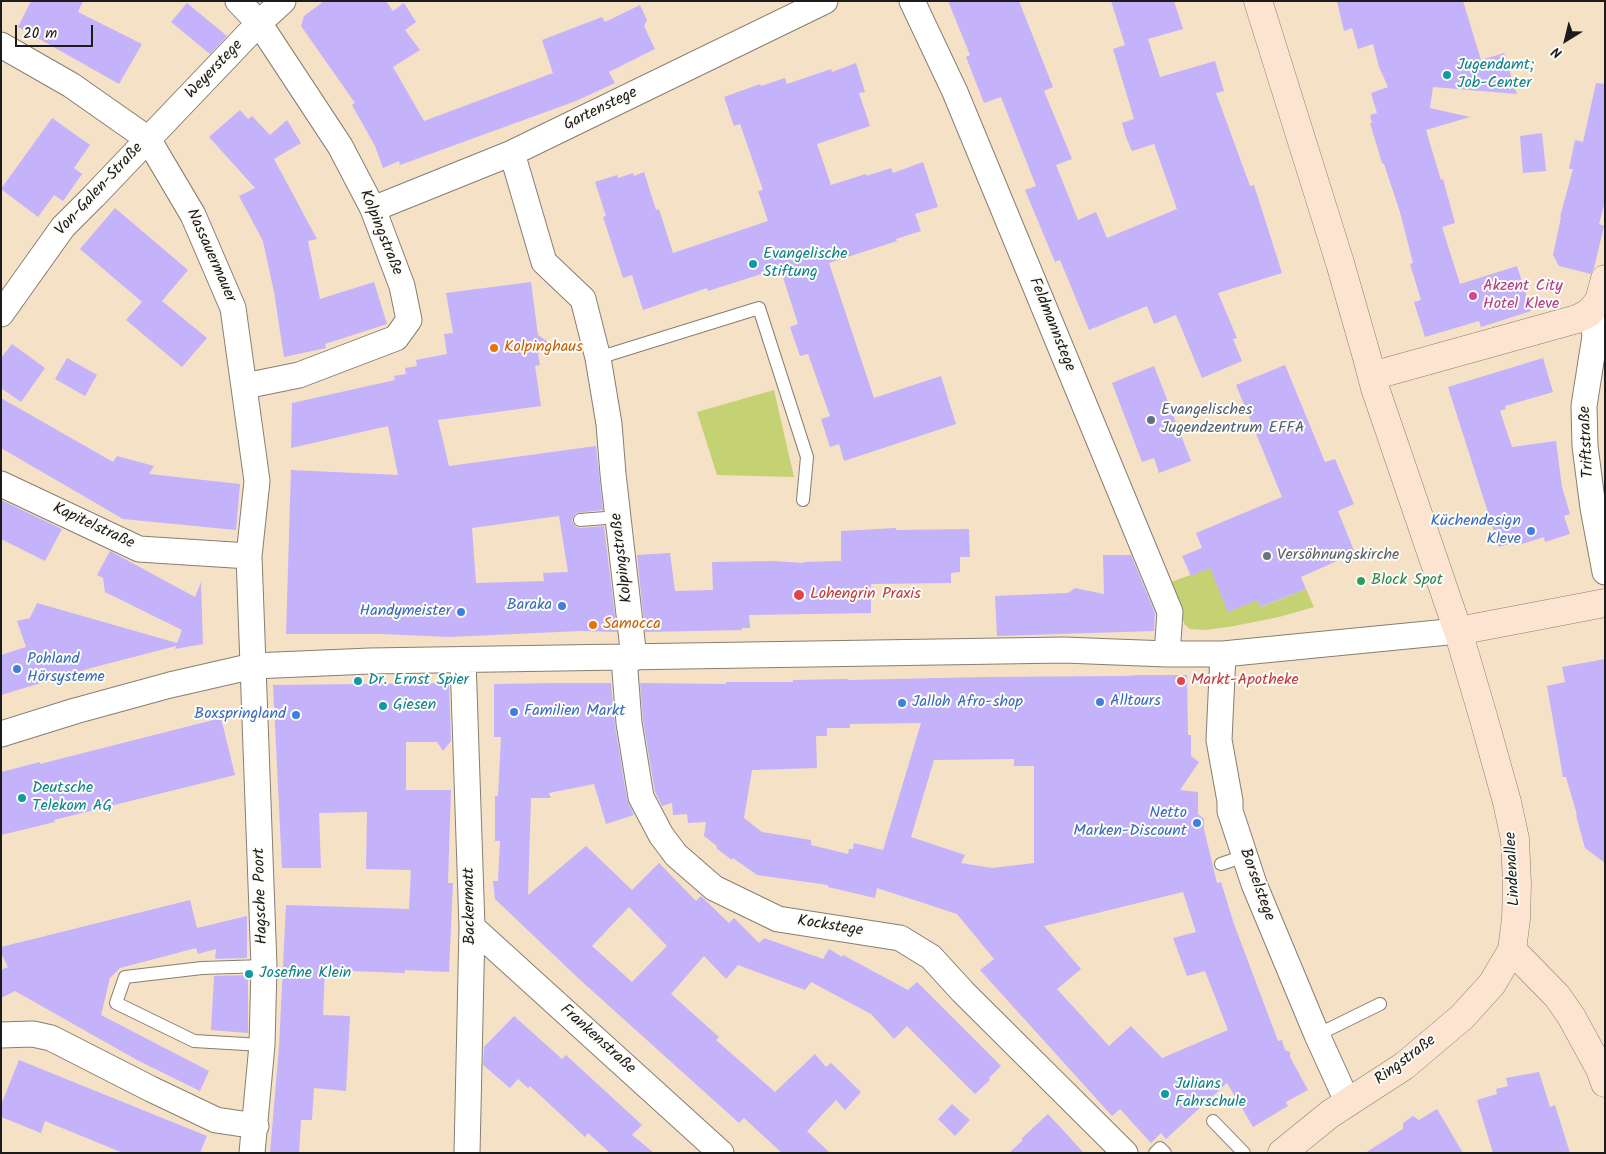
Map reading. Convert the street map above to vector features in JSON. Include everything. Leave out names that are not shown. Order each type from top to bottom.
[{"type":"main road","name":"Lindenallee","points":[[1258,1],[1340,263],[1374,388],[1458,632],[1507,802],[1515,839],[1517,884],[1516,919],[1512,950]]},
{"type":"main road","points":[[1372,376],[1577,319],[1589,313],[1599,301],[1605,279]]},
{"type":"main road","points":[[1458,632],[1605,603]]},
{"type":"main road","points":[[1512,950],[1557,996],[1571,1016],[1600,1069],[1605,1084]]},
{"type":"main road","name":"Ringstraße","points":[[1282,1153],[1330,1114],[1404,1066],[1462,1017],[1492,984],[1512,950]]},
{"type":"street","name":"Kolpingstraße","points":[[238,1],[260,23],[340,146],[374,209],[402,286],[409,320],[396,338],[299,375],[245,386]]},
{"type":"street","name":"Weyerstege","points":[[148,139],[283,1]]},
{"type":"street","name":"Gartenstege","points":[[374,209],[512,153],[825,1]]},
{"type":"street","name":"Feldmannstege","points":[[912,1],[959,101],[1170,612],[1167,654]]},
{"type":"street","name":"Nassauermauer","points":[[1,45],[71,85],[148,139],[193,215],[233,308],[257,481],[250,556]]},
{"type":"street","name":"Von-Galen-Straße","points":[[1,314],[63,227],[148,139]]},
{"type":"street","name":"Kolpingstraße","points":[[512,153],[544,262],[583,299],[598,358],[608,424],[618,517],[629,658]]},
{"type":"street","name":"Triftstraße","points":[[1589,313],[1595,336],[1584,406],[1585,446],[1593,508],[1605,571]]},
{"type":"street","name":"Kapitelstraße","points":[[1,484],[140,549],[250,556]]},
{"type":"street","name":"Hagsche Poort","points":[[250,556],[264,966],[262,1045],[252,1153]]},
{"type":"street","points":[[1,734],[162,687],[253,666],[761,654],[814,655],[1064,650],[1223,654],[1458,632]]},
{"type":"street","name":"Borselstege","points":[[1223,654],[1219,740],[1230,811],[1254,884],[1316,1035],[1342,1090],[1350,1102]]},
{"type":"street","name":"Kockstege","points":[[629,658],[629,724],[641,797],[661,835],[676,855],[714,888],[778,919],[900,938],[931,956],[963,992],[1125,1153]]},
{"type":"street","name":"Backermatt","points":[[463,660],[472,927],[467,1153]]},
{"type":"street","name":"Frankenstraße","points":[[472,927],[721,1153]]},
{"type":"street","points":[[1,1035],[32,1034],[51,1038],[216,1120],[256,1126]]},
{"type":"lane","points":[[598,358],[759,308],[807,457],[802,500]]},
{"type":"lane","points":[[580,520],[618,517]]},
{"type":"lane","points":[[1221,864],[1245,856]]},
{"type":"lane","points":[[262,1045],[194,1041],[116,1003],[124,977],[202,968],[264,966]]},
{"type":"lane","points":[[1316,1035],[1380,1004]]},
{"type":"lane","points":[[1213,1121],[1244,1153]]},
{"type":"lane","points":[[1155,1153],[1160,1148],[1165,1153]]},
{"type":"green space","points":[[774,390],[794,477],[717,475],[697,412]]},
{"type":"green space","points":[[1210,568],[1258,600],[1261,607],[1306,589],[1314,607],[1279,617],[1234,626],[1206,630],[1190,629],[1185,625],[1168,583]]},
{"type":"building","points":[[31,1],[83,1],[78,12],[142,44],[119,84],[18,27]]},
{"type":"building","points":[[324,1],[386,1],[393,11],[404,3],[416,22],[405,30],[420,50],[393,67],[424,121],[553,73],[542,40],[602,17],[605,22],[640,5],[647,20],[644,26],[655,49],[609,72],[615,83],[576,101],[400,165],[399,161],[383,168],[375,146],[352,105],[355,103],[301,26],[304,16]]},
{"type":"building","points":[[948,1],[1019,1],[1053,87],[1044,91],[1072,159],[1056,165],[1078,220],[1096,212],[1107,238],[1177,209],[1154,144],[1132,151],[1126,137],[1122,123],[1134,119],[1113,49],[1125,45],[1111,1],[1174,1],[1183,29],[1148,39],[1160,77],[1215,61],[1224,91],[1216,93],[1250,186],[1254,185],[1282,273],[1218,293],[1237,338],[1233,339],[1242,361],[1202,378],[1176,315],[1154,324],[1147,306],[1089,330],[1060,260],[1055,262],[1025,190],[1036,186],[1001,97],[984,103],[966,57],[970,55]]},
{"type":"building","points":[[1337,1],[1463,1],[1481,60],[1504,53],[1517,94],[1433,87],[1430,108],[1470,117],[1426,130],[1441,180],[1443,179],[1455,223],[1442,227],[1460,284],[1517,266],[1531,311],[1481,327],[1479,321],[1425,337],[1414,302],[1421,300],[1410,264],[1413,263],[1400,212],[1370,123],[1372,123],[1370,115],[1377,113],[1371,93],[1388,87],[1379,67],[1373,44],[1358,49],[1352,28],[1344,31]]},
{"type":"building","points":[[187,3],[227,36],[210,54],[171,22]]},
{"type":"building","name":"Evangelische Stiftung","points":[[856,63],[865,92],[859,93],[870,126],[817,144],[831,185],[891,168],[893,173],[923,162],[938,207],[915,214],[921,231],[896,239],[897,241],[829,263],[874,398],[941,376],[956,424],[844,461],[839,444],[830,447],[821,419],[830,416],[808,354],[800,356],[790,327],[798,324],[780,268],[708,291],[707,288],[643,310],[632,275],[623,278],[603,217],[606,216],[595,182],[617,175],[618,178],[633,173],[634,176],[644,172],[656,210],[659,209],[673,253],[768,221],[758,191],[763,190],[740,124],[734,126],[724,97],[760,84],[761,86],[785,78],[787,84],[831,69],[832,72]]},
{"type":"building","points":[[1596,83],[1605,84],[1605,201],[1599,224],[1604,226],[1591,274],[1559,266],[1553,255],[1560,217],[1573,169],[1569,169],[1575,140],[1583,142]]},
{"type":"building","points":[[240,110],[248,119],[252,116],[270,135],[287,120],[301,143],[274,159],[317,239],[308,241],[320,299],[374,282],[387,324],[325,344],[326,348],[284,357],[274,292],[263,241],[239,196],[255,188],[209,137]]},
{"type":"building","points":[[52,118],[90,145],[74,168],[82,174],[63,201],[54,195],[38,217],[1,189]]},
{"type":"building","points":[[1542,133],[1546,171],[1523,173],[1520,136]]},
{"type":"building","points":[[115,208],[188,270],[162,301],[207,338],[182,367],[126,320],[142,302],[80,249]]},
{"type":"building","points":[[531,282],[538,335],[548,342],[538,354],[540,365],[535,366],[541,406],[438,420],[449,466],[596,446],[603,510],[576,513],[572,521],[576,527],[580,528],[604,526],[617,632],[580,631],[450,637],[381,634],[286,634],[291,470],[398,475],[388,426],[291,448],[292,403],[395,380],[394,376],[406,374],[405,368],[417,366],[416,360],[447,354],[444,334],[453,333],[446,293]],"holes":[[[559,516],[568,572],[543,573],[544,581],[476,583],[472,528]]]},
{"type":"building","points":[[12,344],[45,368],[21,402],[1,388],[1,358]]},
{"type":"building","points":[[67,358],[97,375],[85,396],[55,379]]},
{"type":"building","points":[[1543,358],[1553,392],[1505,406],[1506,409],[1500,411],[1512,447],[1556,441],[1562,487],[1570,514],[1564,516],[1570,534],[1545,542],[1544,537],[1522,544],[1521,540],[1499,547],[1448,387]]},
{"type":"building","points":[[1285,365],[1325,462],[1335,459],[1354,504],[1338,511],[1355,553],[1301,577],[1306,589],[1260,607],[1258,600],[1228,612],[1210,568],[1191,576],[1182,556],[1202,548],[1196,533],[1282,497],[1236,385]]},
{"type":"building","name":"Evangelisches Jugendzentrum EFFA","points":[[1154,366],[1191,461],[1159,473],[1154,458],[1142,462],[1112,383]]},
{"type":"building","points":[[1,398],[113,462],[117,456],[154,466],[149,474],[240,484],[236,530],[123,519],[1,448]]},
{"type":"building","points":[[1,500],[62,529],[45,561],[1,539]]},
{"type":"building","points":[[896,528],[896,530],[969,529],[970,557],[960,557],[960,572],[951,573],[951,583],[871,584],[871,613],[749,615],[750,628],[742,628],[742,630],[645,632],[637,555],[670,553],[675,591],[713,590],[712,562],[774,561],[804,563],[841,561],[841,531]]},
{"type":"building","points":[[110,551],[195,597],[201,582],[203,644],[175,649],[176,646],[91,668],[1,695],[1,655],[26,647],[17,621],[30,618],[37,603],[177,643],[182,630],[105,592],[103,578],[97,575]]},
{"type":"building","points":[[1103,555],[1131,555],[1155,613],[1154,631],[997,636],[995,596],[1068,593],[1075,588],[1104,594]]},
{"type":"building","points":[[1605,659],[1605,863],[1585,848],[1566,777],[1563,777],[1547,686],[1565,682],[1562,667]]},
{"type":"building","points":[[1187,675],[1188,735],[1191,735],[1191,756],[1199,762],[1180,790],[1198,792],[1198,814],[1204,819],[1204,829],[1217,883],[1221,882],[1234,924],[1278,1041],[1282,1040],[1285,1050],[1290,1052],[1290,1057],[1308,1090],[1286,1102],[1288,1106],[1253,1127],[1227,1083],[1166,1139],[1161,1133],[1151,1143],[1120,1109],[1112,1116],[980,970],[994,959],[957,914],[877,888],[875,898],[828,887],[828,885],[757,875],[733,858],[732,860],[704,836],[706,822],[688,823],[687,814],[673,815],[672,803],[662,806],[655,792],[643,721],[640,683],[726,684],[726,682],[793,682],[793,680]],"holes":[[[921,723],[883,850],[854,843],[853,849],[849,849],[848,854],[811,845],[811,840],[762,832],[744,818],[752,770],[817,768],[816,736],[827,736],[827,728],[850,728],[850,724]],[[1014,759],[1014,766],[1034,766],[1034,863],[992,868],[961,863],[965,855],[911,837],[934,760]],[[1183,892],[1196,932],[1173,938],[1187,976],[1205,971],[1228,1030],[1162,1058],[1131,1026],[1109,1046],[1057,989],[1081,969],[1044,926]]]},
{"type":"building","points":[[449,683],[451,741],[443,751],[437,742],[406,742],[406,790],[451,790],[448,883],[453,883],[449,972],[405,970],[405,973],[325,970],[323,1015],[350,1016],[346,1091],[314,1088],[312,1120],[301,1120],[299,1153],[270,1153],[279,1047],[286,905],[409,909],[411,870],[366,869],[367,812],[319,813],[321,868],[282,868],[273,685]]},
{"type":"building","points":[[611,683],[615,725],[627,799],[634,815],[606,824],[594,784],[549,793],[551,798],[531,798],[528,895],[586,846],[632,890],[659,863],[696,901],[701,896],[729,923],[734,918],[759,943],[764,938],[823,959],[829,949],[908,990],[917,982],[1001,1066],[975,1094],[907,1026],[894,1039],[871,1014],[811,982],[805,990],[738,965],[726,979],[704,956],[671,994],[719,1037],[716,1040],[775,1092],[815,1054],[826,1067],[831,1063],[861,1092],[845,1110],[836,1100],[807,1131],[830,1153],[782,1153],[744,1118],[739,1123],[578,978],[495,899],[493,881],[498,881],[500,841],[495,841],[495,796],[498,796],[501,737],[494,737],[494,684]],"holes":[[[629,907],[667,946],[632,982],[592,946]]]},
{"type":"building","points":[[221,718],[235,775],[1,835],[1,772],[40,762],[40,764]]},
{"type":"building","points":[[190,900],[197,928],[247,916],[247,958],[215,959],[216,949],[198,954],[196,948],[120,968],[110,978],[101,1015],[209,1071],[200,1091],[137,1060],[15,991],[1,998],[1,970],[8,967],[1,953],[1,947]]},
{"type":"building","points":[[248,975],[248,1033],[211,1030],[214,976]]},
{"type":"building","points":[[514,1016],[562,1059],[566,1055],[642,1125],[632,1135],[654,1153],[610,1153],[588,1133],[585,1137],[530,1086],[528,1088],[518,1079],[510,1088],[483,1065],[484,1047]]},
{"type":"building","points":[[19,1060],[207,1136],[200,1153],[123,1153],[45,1121],[41,1133],[1,1117],[1,1105]]},
{"type":"building","points":[[1539,1072],[1550,1107],[1555,1105],[1570,1153],[1493,1153],[1477,1100],[1497,1094],[1496,1089],[1508,1086],[1506,1078]]},
{"type":"building","points":[[952,1104],[970,1120],[955,1136],[938,1119]]},
{"type":"building","points":[[1437,1109],[1463,1153],[1365,1153],[1403,1129],[1403,1123],[1413,1116],[1419,1120]]},
{"type":"building","points":[[1048,1114],[1084,1153],[1009,1153],[1023,1140],[1021,1139]]},
{"type":"place","name":"Jugendamt; Job-Center","points":[[1447,75]]},
{"type":"place","name":"Evangelische Stiftung","points":[[753,264]]},
{"type":"place","name":"Akzent City Hotel Kleve","points":[[1473,296]]},
{"type":"place","name":"Kolpinghaus","points":[[494,348]]},
{"type":"place","name":"Evangelisches Jugendzentrum EFFA","points":[[1151,420]]},
{"type":"place","name":"Küchendesign Kleve","points":[[1531,531]]},
{"type":"place","name":"Versöhnungskirche","points":[[1267,556]]},
{"type":"place","name":"Block Spot","points":[[1361,581]]},
{"type":"place","name":"Lohengrin Praxis","points":[[799,595]]},
{"type":"place","name":"Baraka","points":[[562,606]]},
{"type":"place","name":"Handymeister","points":[[461,612]]},
{"type":"place","name":"Samocca","points":[[593,625]]},
{"type":"place","name":"Pohland Hörsysteme","points":[[17,669]]},
{"type":"place","name":"Dr. Ernst Spier","points":[[358,681]]},
{"type":"place","name":"Markt-Apotheke","points":[[1181,681]]},
{"type":"place","name":"Alltours","points":[[1100,702]]},
{"type":"place","name":"Jalloh Afro-shop","points":[[902,703]]},
{"type":"place","name":"Giesen","points":[[383,706]]},
{"type":"place","name":"Familien Markt","points":[[514,712]]},
{"type":"place","name":"Boxspringland","points":[[296,715]]},
{"type":"place","name":"Deutsche Telekom AG","points":[[22,798]]},
{"type":"place","name":"Netto Marken-Discount","points":[[1197,823]]},
{"type":"place","name":"Josefine Klein","points":[[249,974]]},
{"type":"place","name":"Julians Fahrschule","points":[[1165,1094]]}]
